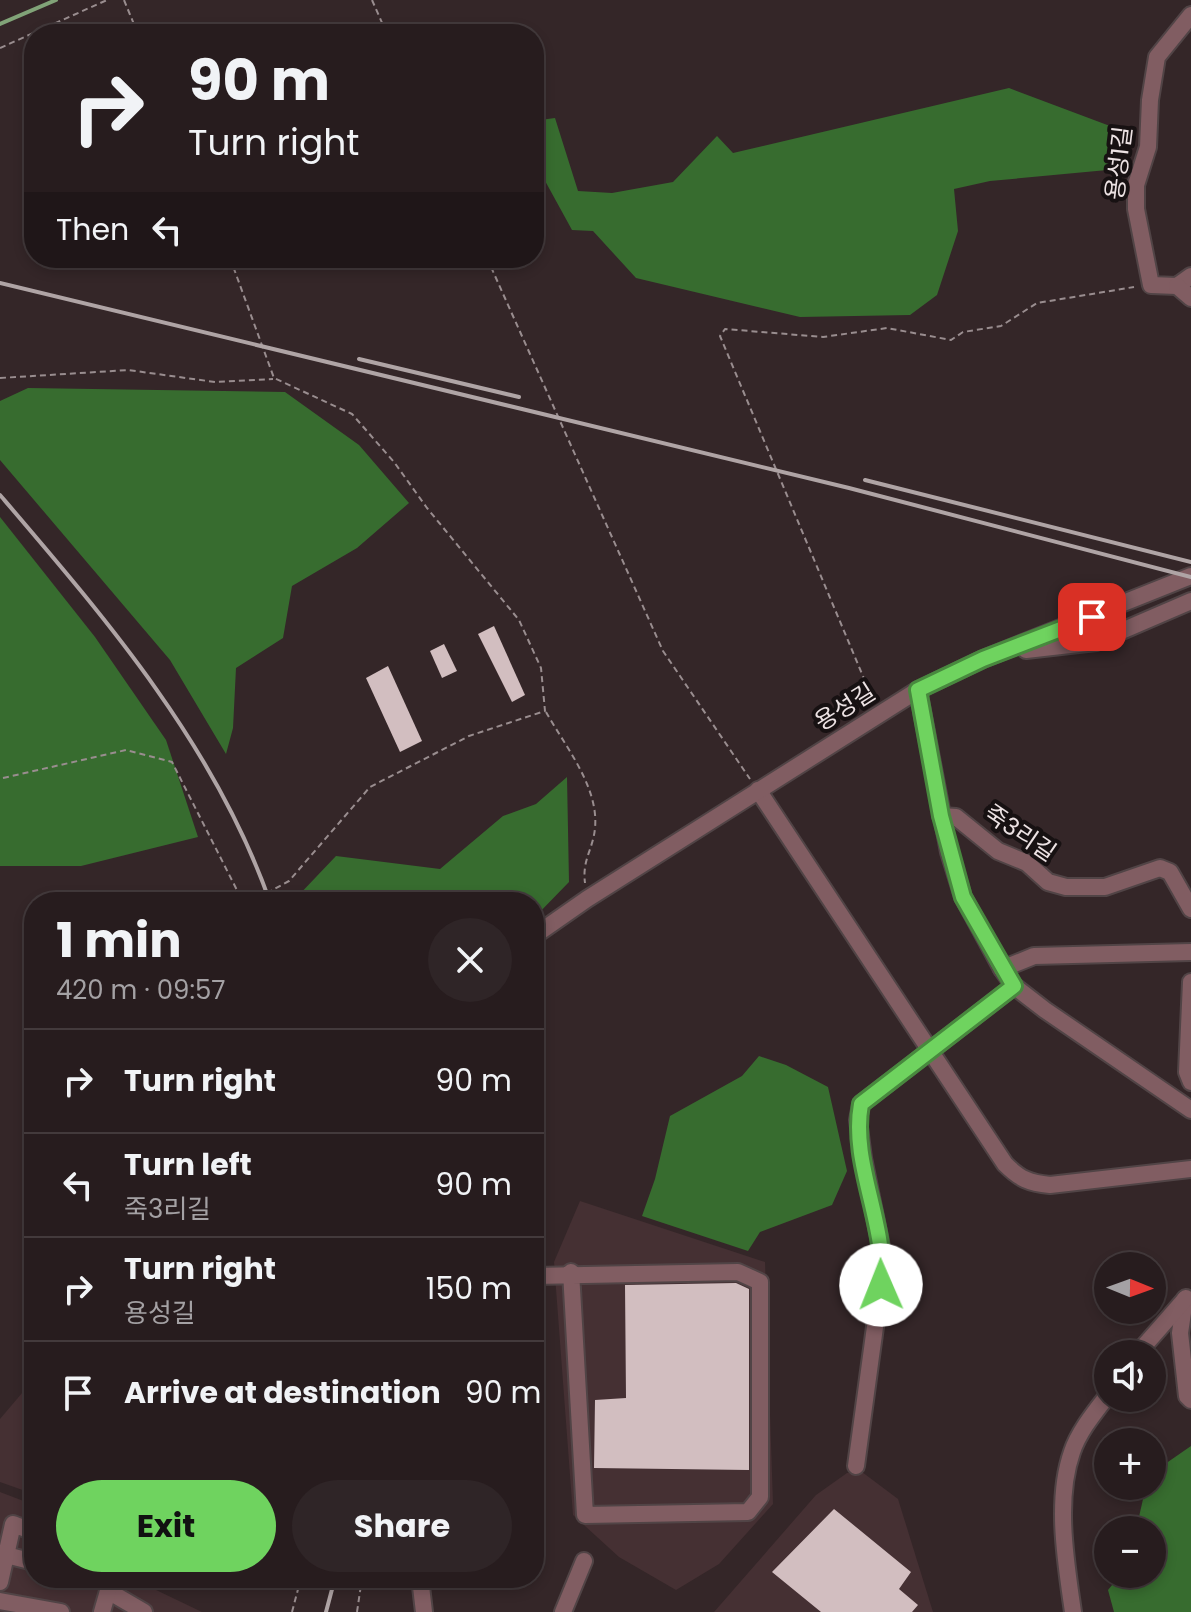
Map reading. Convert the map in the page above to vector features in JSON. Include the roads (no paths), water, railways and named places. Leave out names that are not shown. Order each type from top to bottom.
[{"type":"street","name":"용성1길","points":[[1184,281],[1151,285],[1136,209],[1136,185],[1148,147],[1150,100],[1157,57],[1191,15]]},
{"type":"street","points":[[1184,281],[1191,298]]},
{"type":"street","name":"용성길","points":[[544,929],[918,690],[983,659],[1191,576]]},
{"type":"street","points":[[1005,652],[1096,642],[1191,601]]},
{"type":"street","name":"죽3리길","points":[[918,690],[941,816],[963,897],[1002,969],[1014,986],[1191,1110]]},
{"type":"street","points":[[758,790],[1005,1164],[1030,1184],[1191,1169]]},
{"type":"street","name":"죽3리길","points":[[941,816],[956,817],[998,851],[1027,863],[1048,882],[1066,887],[1105,887],[1160,868],[1170,872],[1191,909]]},
{"type":"street","points":[[1002,969],[1034,956],[1191,952]]},
{"type":"street","points":[[1191,982],[1187,1072],[1191,1082]]},
{"type":"street","points":[[856,1466],[884,1261],[858,1120],[861,1104],[1014,986]]},
{"type":"street","points":[[544,1275],[571,1272],[738,1272],[760,1282],[760,1497],[748,1512],[585,1515],[571,1272]]},
{"type":"street","points":[[1149,1340],[1188,1295]]},
{"type":"street","points":[[1188,1295],[1180,1333],[1187,1396],[1191,1400]]},
{"type":"street","points":[[1073,1612],[1066,1564],[1066,1474],[1072,1449],[1097,1412]]},
{"type":"street","points":[[0,1582],[13,1524],[24,1528]]},
{"type":"street","points":[[6,1555],[24,1560]]},
{"type":"street","points":[[563,1612],[584,1561]]},
{"type":"street","points":[[102,1612],[107,1588]]},
{"type":"street","points":[[115,1588],[144,1612]]},
{"type":"street","points":[[421,1588],[424,1612]]},
{"type":"street","points":[[0,1601],[61,1612]]},
{"type":"waterway","points":[[0,24],[56,0]]},
{"type":"railway","points":[[0,283],[849,488],[1191,577]]},
{"type":"railway","points":[[359,359],[519,397]]},
{"type":"railway","points":[[865,480],[1191,562]]},
{"type":"railway","points":[[0,495],[118,637],[154,686],[220,790],[266,892]]},
{"type":"railway","points":[[326,1612],[332,1588]]}]
